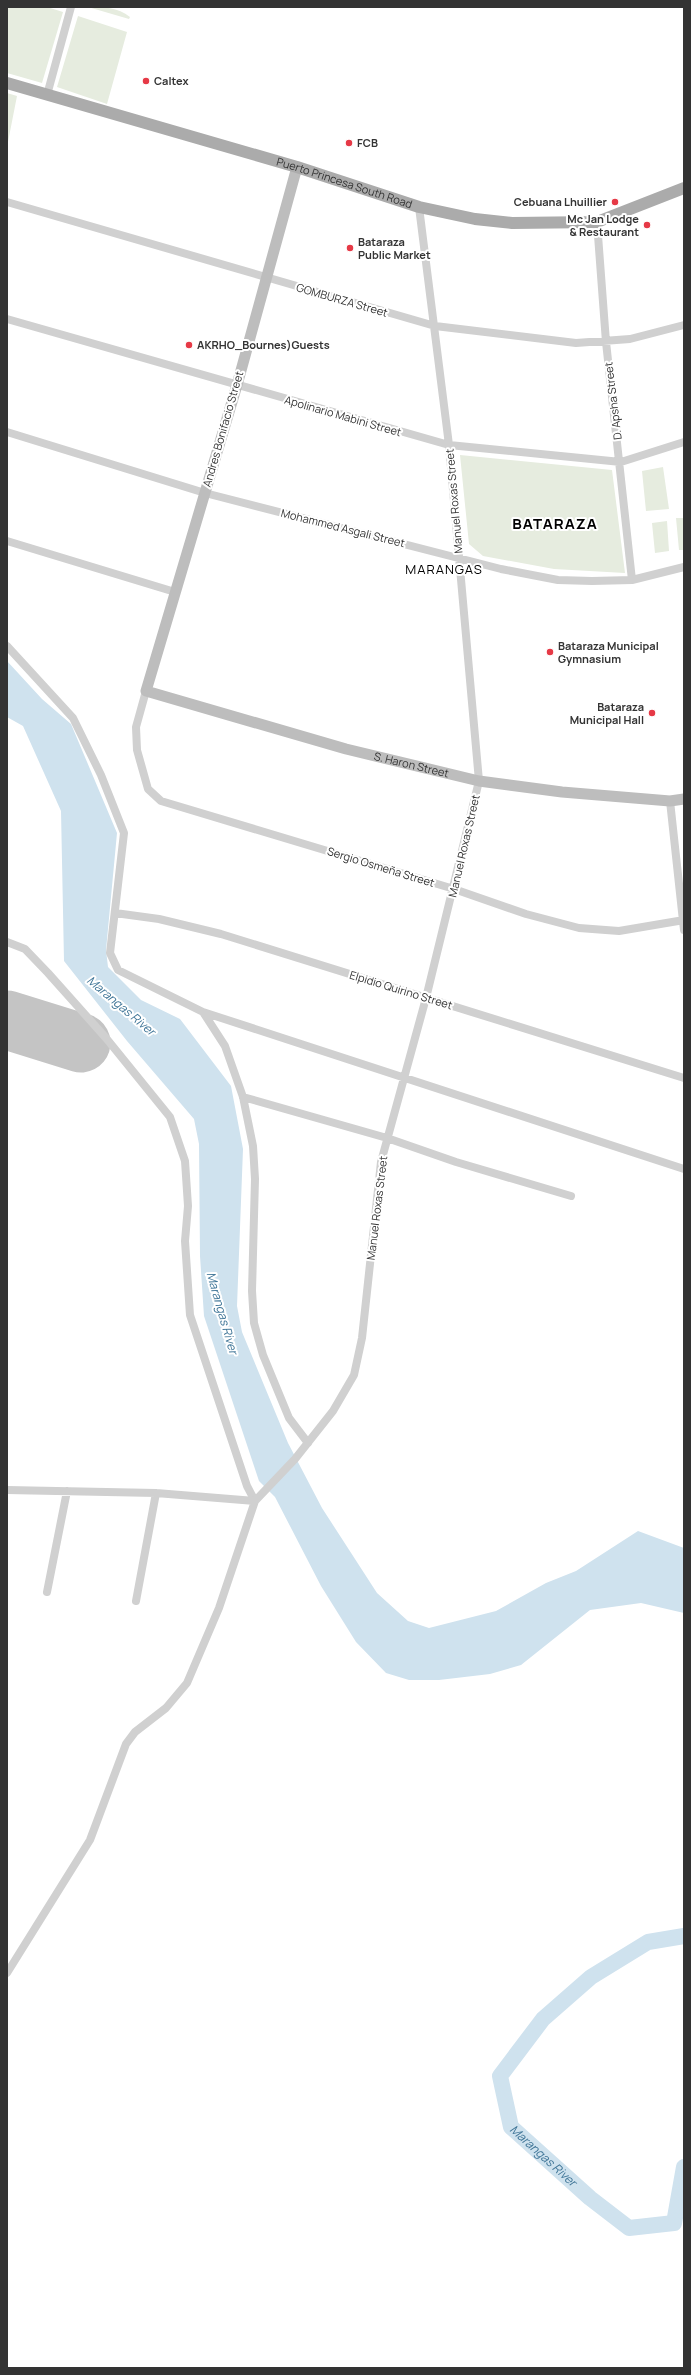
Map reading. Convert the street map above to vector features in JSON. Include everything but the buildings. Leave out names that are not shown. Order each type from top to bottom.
[{"type":"main road","name":"Puerto Princesa South Road","points":[[7,83],[47,96],[297,167],[420,208],[474,219],[512,223],[597,222],[684,188]]},
{"type":"street","points":[[47,96],[71,7]]},
{"type":"street","name":"Andres Bonifacio Street","points":[[146,691],[237,385],[297,167]]},
{"type":"street","name":"GOMBURZA Street","points":[[7,202],[435,326],[541,340],[606,342],[654,334],[684,325]]},
{"type":"street","name":"Manuel Roxas Street","points":[[255,1501],[308,1443],[333,1411],[354,1375],[362,1338],[379,1176],[387,1138],[426,998],[454,889],[479,781],[449,445],[420,208]]},
{"type":"street","name":"D. Apsha Street","points":[[597,222],[606,342],[621,462],[632,580]]},
{"type":"street","name":"Apolinario Mabini Street","points":[[7,319],[449,445],[621,462],[684,442]]},
{"type":"street","name":"Mohammed Asgali Street","points":[[7,432],[205,493],[459,557],[501,570],[558,580],[632,580],[684,567]]},
{"type":"street","points":[[7,541],[175,592]]},
{"type":"street","points":[[7,646],[73,718],[101,775],[124,833],[110,953],[118,970],[203,1012],[404,1076],[684,1169]]},
{"type":"street","name":"S. Haron Street","points":[[146,691],[346,749],[479,781],[562,792],[670,801],[684,799]]},
{"type":"street","name":"Sergio Osmeña Street","points":[[146,691],[136,727],[135,738],[144,779],[152,793],[161,801],[454,889],[526,914],[579,928],[619,931],[684,920]]},
{"type":"street","points":[[670,801],[684,930]]},
{"type":"street","name":"Elpidio Quirino Street","points":[[115,913],[159,919],[221,934],[684,1078]]},
{"type":"street","points":[[7,942],[25,949],[48,973],[106,1038],[170,1117],[185,1161],[188,1206],[185,1241],[190,1315],[247,1486],[255,1501],[219,1608],[187,1683],[166,1708],[135,1732],[126,1744],[90,1840],[7,1973]]},
{"type":"street","points":[[203,1012],[224,1046],[243,1097],[253,1146],[255,1179],[252,1291],[254,1323],[263,1355],[289,1418],[308,1443]]},
{"type":"street","points":[[243,1097],[387,1138],[456,1162],[571,1196]]},
{"type":"street","points":[[7,1490],[156,1493],[255,1501]]},
{"type":"street","points":[[47,1592],[67,1491]]},
{"type":"street","points":[[136,1601],[156,1493]]},
{"type":"shaded area","points":[[7,7],[47,7],[63,12],[42,83],[7,73]]},
{"type":"shaded area","points":[[88,7],[115,9],[130,17],[129,19]]},
{"type":"shaded area","points":[[78,16],[127,32],[107,104],[57,87]]},
{"type":"shaded area","points":[[7,93],[17,96],[7,147]]},
{"type":"shaded area","points":[[460,455],[612,470],[625,573],[554,569],[483,556],[469,544]]},
{"type":"shaded area","points":[[663,467],[669,509],[646,511],[642,471]]},
{"type":"shaded area","points":[[676,518],[684,518],[684,550],[679,550]]},
{"type":"shaded area","points":[[667,521],[669,551],[655,553],[652,523]]},
{"type":"water","points":[[7,661],[42,699],[71,724],[117,833],[106,950],[108,967],[141,1000],[180,1019],[231,1086],[243,1149],[237,1306],[242,1332],[288,1443],[322,1508],[377,1593],[408,1621],[429,1628],[496,1611],[546,1583],[576,1571],[638,1531],[684,1548],[684,1613],[641,1603],[590,1610],[521,1665],[490,1674],[439,1680],[409,1680],[386,1673],[356,1642],[321,1586],[275,1497],[259,1481],[204,1316],[200,1256],[199,1144],[194,1119],[127,1041],[64,961],[61,811],[23,726],[7,717]]},
{"type":"waterway","name":"Marangas River","points":[[684,1936],[648,1942],[591,1977],[543,2019],[500,2076],[511,2127],[590,2198],[629,2228],[674,2223],[684,2167]]},
{"type":"runway","points":[[7,1020],[81,1043]]},
{"type":"place","name":"Caltex","points":[[146,81]]},
{"type":"place","name":"FCB","points":[[349,143]]},
{"type":"place","name":"Cebuana Lhuillier","points":[[615,202]]},
{"type":"place","name":"Mc Jan Lodge & Restaurant","points":[[647,225]]},
{"type":"place","name":"Bataraza Public Market","points":[[350,248]]},
{"type":"place","name":"AKRHO_Bournes)Guests","points":[[189,345]]},
{"type":"place","name":"Bataraza Municipal Gymnasium","points":[[550,652]]},
{"type":"place","name":"Bataraza Municipal Hall","points":[[652,713]]},
{"type":"district","name":"BATARAZA","points":[[555,524]]},
{"type":"district","name":"MARANGAS","points":[[444,569]]}]
